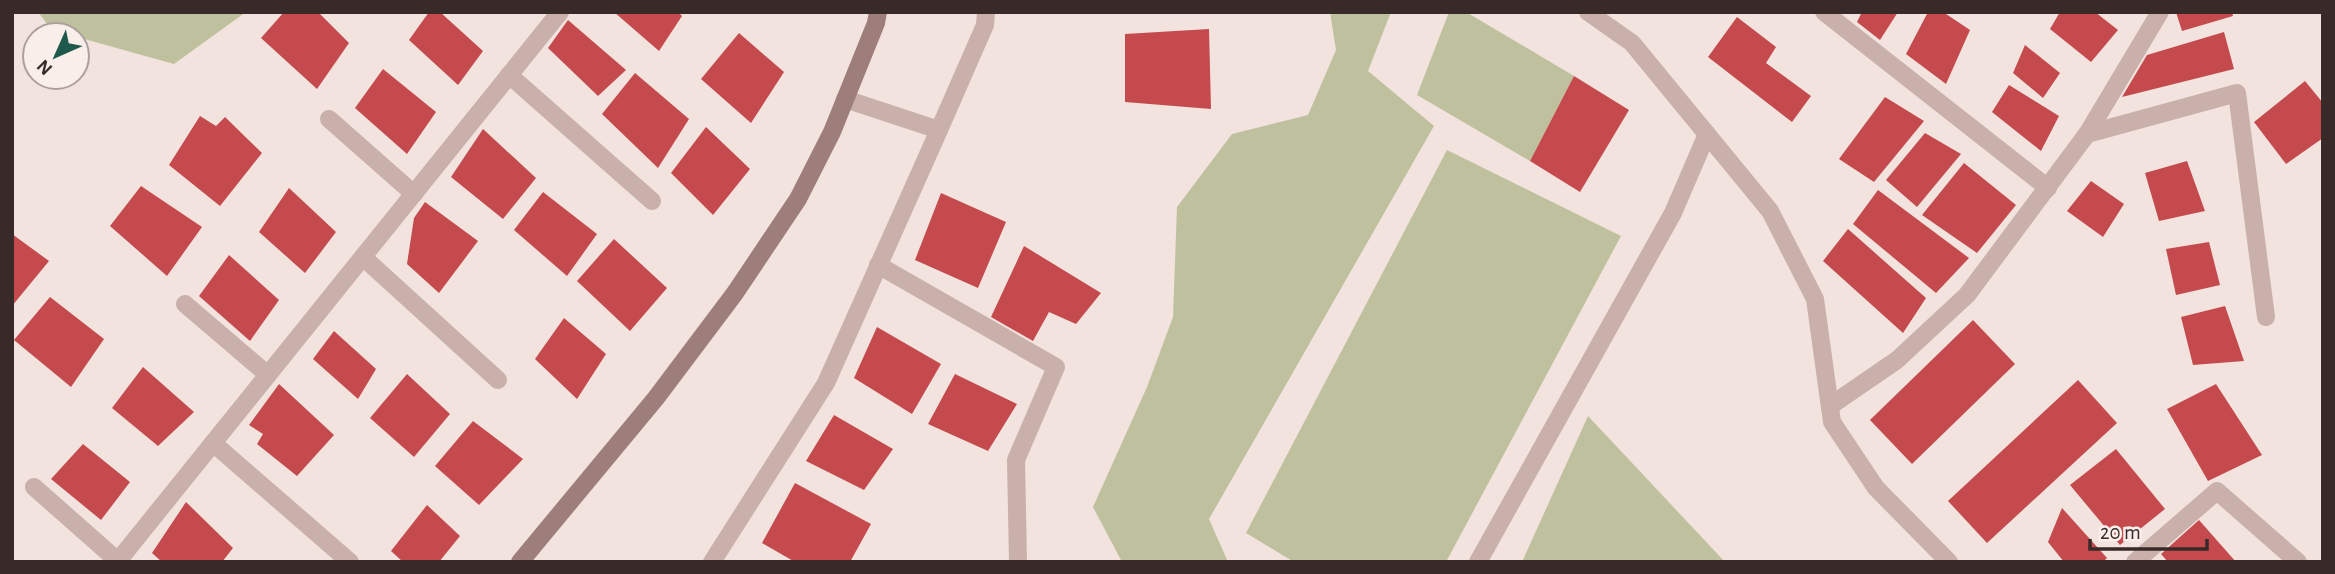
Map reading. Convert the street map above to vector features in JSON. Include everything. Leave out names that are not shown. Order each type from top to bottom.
[{"type":"street","points":[[520,562],[656,398],[735,293],[798,199],[832,132],[878,12]]},
{"type":"street","points":[[712,562],[826,383],[985,25],[986,12]]},
{"type":"street","points":[[1588,12],[1632,43],[1770,211],[1815,299],[1832,422],[1876,488],[1949,562]]},
{"type":"street","points":[[1824,12],[2048,187]]},
{"type":"street","points":[[1829,406],[1897,360],[1967,295],[2087,134],[2160,12]]},
{"type":"street","points":[[34,487],[118,561],[509,75],[550,16]]},
{"type":"street","points":[[509,75],[652,201]]},
{"type":"street","points":[[2087,134],[2237,93],[2266,317]]},
{"type":"street","points":[[845,99],[939,130]]},
{"type":"street","points":[[329,118],[414,194]]},
{"type":"street","points":[[1478,562],[1674,213],[1707,134]]},
{"type":"street","points":[[363,257],[498,380]]},
{"type":"street","points":[[878,265],[1056,367],[1016,460],[1018,562]]},
{"type":"street","points":[[185,304],[268,375]]},
{"type":"street","points":[[213,443],[350,562]]},
{"type":"street","points":[[2135,562],[2217,491],[2298,562]]},
{"type":"green space","points":[[38,12],[246,12],[174,64],[91,41],[91,21],[45,21]]},
{"type":"green space","points":[[1330,12],[1391,12],[1368,71],[1434,126],[1209,519],[1228,562],[1122,562],[1093,507],[1147,387],[1173,317],[1177,207],[1232,134],[1308,115],[1336,50]]},
{"type":"green space","points":[[1449,12],[1466,12],[1574,76],[1530,161],[1417,95]]},
{"type":"green space","points":[[1447,150],[1621,236],[1446,562],[1294,562],[1246,533]]},
{"type":"green space","points":[[1588,416],[1725,562],[1522,562]]},
{"type":"building","points":[[284,12],[318,12],[349,43],[317,89],[261,38]]},
{"type":"building","points":[[429,12],[440,12],[483,51],[458,85],[409,40]]},
{"type":"building","points":[[614,12],[678,12],[682,16],[659,51]]},
{"type":"building","points":[[1862,12],[1898,12],[1880,40],[1857,22]]},
{"type":"building","points":[[1928,12],[1943,12],[1970,30],[1946,84],[1906,54]]},
{"type":"building","points":[[2060,12],[2095,12],[2118,30],[2091,62],[2050,29]]},
{"type":"building","points":[[2176,12],[2232,12],[2233,16],[2182,31]]},
{"type":"building","points":[[1737,17],[1776,47],[1766,63],[1811,96],[1792,122],[1708,57]]},
{"type":"building","points":[[568,20],[626,70],[598,96],[548,48]]},
{"type":"building","points":[[1209,29],[1211,109],[1125,102],[1125,34]]},
{"type":"building","points":[[2224,32],[2234,69],[2122,97],[2147,55]]},
{"type":"building","points":[[739,33],[784,72],[751,123],[701,79]]},
{"type":"building","points":[[2025,45],[2060,73],[2043,98],[2013,73]]},
{"type":"building","points":[[383,69],[436,112],[407,154],[355,108]]},
{"type":"building","points":[[635,73],[689,119],[658,168],[602,114]]},
{"type":"building","points":[[1574,76],[1629,110],[1580,192],[1530,161]]},
{"type":"building","points":[[2305,81],[2323,103],[2323,138],[2286,164],[2254,122]]},
{"type":"building","points":[[2009,85],[2059,116],[2041,151],[1992,112]]},
{"type":"building","points":[[1885,97],[1924,121],[1874,182],[1839,159]]},
{"type":"building","points":[[200,116],[216,126],[225,117],[262,153],[220,206],[169,165]]},
{"type":"building","points":[[706,127],[750,169],[713,215],[671,173]]},
{"type":"building","points":[[483,129],[536,178],[503,219],[451,177]]},
{"type":"building","points":[[1925,133],[1961,154],[1917,207],[1886,180]]},
{"type":"building","points":[[2187,161],[2205,211],[2159,221],[2145,173]]},
{"type":"building","points":[[1964,163],[2016,205],[1977,253],[1922,215]]},
{"type":"building","points":[[2091,181],[2124,204],[2103,237],[2067,211]]},
{"type":"building","points":[[141,186],[202,227],[167,276],[110,226]]},
{"type":"building","points":[[289,188],[336,232],[305,273],[259,232]]},
{"type":"building","points":[[1878,190],[1969,258],[1936,293],[1853,224]]},
{"type":"building","points":[[543,192],[597,234],[567,276],[514,230]]},
{"type":"building","points":[[941,193],[1006,222],[978,288],[915,260]]},
{"type":"building","points":[[425,202],[478,241],[439,293],[407,264],[414,218]]},
{"type":"building","points":[[1848,229],[1926,298],[1903,333],[1823,261]]},
{"type":"building","points":[[12,234],[49,261],[12,306]]},
{"type":"building","points":[[614,239],[667,288],[630,331],[577,281]]},
{"type":"building","points":[[2209,242],[2220,285],[2176,295],[2166,249]]},
{"type":"building","points":[[1024,246],[1101,293],[1076,324],[1049,312],[1033,341],[991,317]]},
{"type":"building","points":[[229,255],[279,300],[250,341],[199,296]]},
{"type":"building","points":[[50,297],[104,339],[71,387],[14,340]]},
{"type":"building","points":[[2225,306],[2244,361],[2193,365],[2181,317]]},
{"type":"building","points":[[564,318],[606,354],[577,399],[535,359]]},
{"type":"building","points":[[1973,320],[2015,364],[1912,464],[1870,420]]},
{"type":"building","points":[[877,327],[941,364],[912,414],[854,378]]},
{"type":"building","points":[[334,331],[376,369],[358,399],[313,359]]},
{"type":"building","points":[[143,367],[194,412],[158,446],[112,408]]},
{"type":"building","points":[[407,374],[450,414],[414,457],[370,418]]},
{"type":"building","points":[[955,374],[1017,404],[988,451],[928,424]]},
{"type":"building","points":[[2078,380],[2117,423],[1987,543],[1948,501]]},
{"type":"building","points":[[279,384],[334,435],[297,476],[257,444],[263,434],[249,425]]},
{"type":"building","points":[[2216,384],[2262,455],[2208,481],[2167,409]]},
{"type":"building","points":[[834,415],[893,449],[864,490],[806,461]]},
{"type":"building","points":[[473,421],[523,459],[479,505],[435,466]]},
{"type":"building","points":[[83,444],[130,482],[101,520],[51,479]]},
{"type":"building","points":[[2116,449],[2165,509],[2120,545],[2070,485]]},
{"type":"building","points":[[795,483],[871,524],[850,562],[795,562],[762,543]]},
{"type":"building","points":[[186,502],[233,548],[222,562],[162,562],[152,553]]},
{"type":"building","points":[[427,505],[460,536],[439,562],[403,562],[391,551]]},
{"type":"building","points":[[2062,508],[2107,558],[2103,562],[2064,562],[2048,542]]},
{"type":"building","points":[[2199,520],[2236,562],[2168,562],[2161,554]]}]
